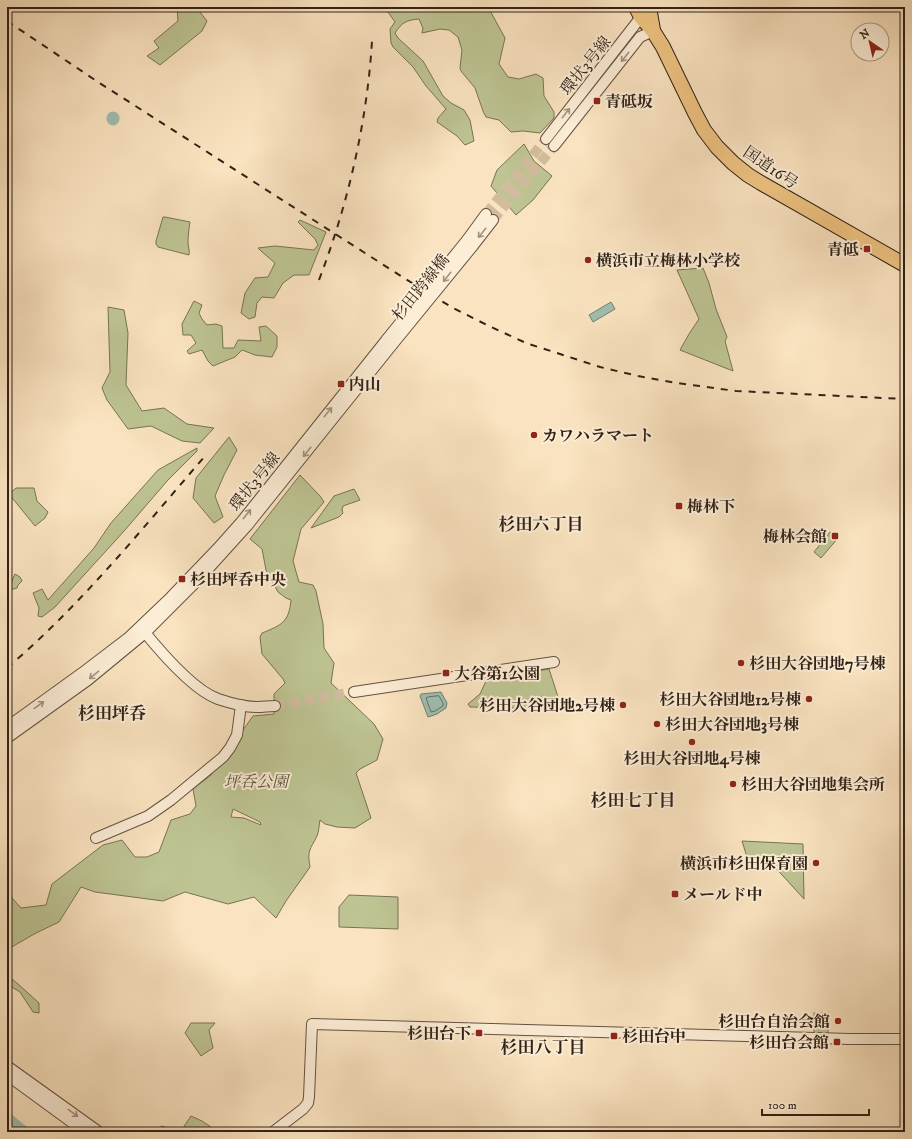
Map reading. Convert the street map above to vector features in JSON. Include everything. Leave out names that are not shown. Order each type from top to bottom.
[{"type":"highway","name":"国道16号","points":[[644,11],[694,113],[704,130],[717,147],[733,163],[761,183],[905,264]]},
{"type":"street","name":"環状3号線","points":[[644,11],[565,113],[550,142],[640,37],[653,31]]},
{"type":"street","name":"杉田跨線橋","points":[[390,342],[490,217]]},
{"type":"street","name":"環状3号線","points":[[7,738],[88,680],[200,578],[247,526],[390,342]]},
{"type":"street","name":"環状3号線","points":[[7,728],[128,638],[143,630]]},
{"type":"street","points":[[143,630],[174,665],[196,686],[217,698],[241,705],[257,707],[275,706]]},
{"type":"street","points":[[354,692],[554,662]]},
{"type":"street","points":[[96,838],[148,816],[171,800],[223,757],[237,735],[241,705]]},
{"type":"street","points":[[273,1132],[303,1109],[308,1103],[312,1024],[834,1039],[905,1039]]},
{"type":"street","points":[[7,1066],[99,1132]]},
{"type":"street","points":[[7,1075],[85,1132]]},
{"type":"green space","points":[[177,7],[196,7],[207,21],[202,31],[160,65],[147,56],[159,48],[154,41],[178,21]]},
{"type":"green space","points":[[374,7],[488,7],[505,38],[499,64],[508,77],[519,79],[536,74],[543,78],[544,96],[554,112],[554,118],[540,133],[523,131],[511,132],[499,120],[486,117],[475,88],[461,71],[462,50],[458,37],[449,30],[440,29],[422,33],[423,28],[419,19],[405,22],[395,33],[398,38],[423,61],[443,96],[451,103],[464,110],[470,120],[474,141],[465,145],[457,136],[437,122],[438,118],[446,109],[426,86],[413,67],[393,47],[391,43],[390,29],[395,22],[388,12]]},
{"type":"green space","points":[[524,144],[534,161],[552,176],[533,200],[516,215],[491,186],[497,170]]},
{"type":"green space","points":[[163,217],[190,222],[188,239],[189,255],[158,247],[156,241]]},
{"type":"green space","points":[[300,220],[326,232],[309,275],[294,275],[283,283],[274,298],[262,297],[257,303],[255,317],[249,319],[241,313],[245,293],[255,278],[268,277],[275,263],[258,248],[275,246],[314,250],[318,245],[315,239],[298,222]]},
{"type":"green space","points":[[703,268],[727,337],[725,341],[733,371],[680,350],[699,319],[677,270]]},
{"type":"green space","points":[[194,301],[202,305],[199,313],[207,325],[216,324],[222,326],[223,348],[234,348],[238,340],[261,341],[259,327],[266,326],[277,336],[277,347],[272,357],[255,355],[242,350],[235,357],[213,366],[208,361],[202,350],[189,354],[187,351],[196,343],[191,335],[183,335],[182,324]]},
{"type":"green space","points":[[108,307],[124,310],[128,333],[126,385],[142,411],[164,408],[187,424],[214,428],[200,443],[182,441],[151,426],[128,429],[107,400],[102,388],[110,372]]},
{"type":"green space","points":[[229,437],[237,450],[215,496],[223,517],[214,523],[193,498],[196,478]]},
{"type":"green space","points":[[197,448],[197,451],[168,480],[55,607],[42,617],[38,616],[39,608],[33,593],[42,589],[48,600],[94,548],[111,523],[158,470]]},
{"type":"green space","name":"坪呑公園","points":[[300,475],[324,502],[301,529],[293,561],[299,582],[313,585],[316,591],[323,624],[324,648],[334,663],[331,683],[374,724],[383,739],[377,760],[360,769],[356,773],[371,818],[355,828],[337,827],[325,824],[320,820],[318,834],[309,853],[310,867],[276,918],[254,897],[228,904],[185,892],[163,901],[95,892],[81,887],[59,922],[10,948],[7,953],[7,887],[10,888],[12,898],[21,908],[46,905],[52,884],[103,845],[122,840],[135,857],[147,857],[159,852],[171,820],[190,814],[196,806],[193,789],[211,775],[253,716],[274,714],[274,694],[285,683],[262,654],[260,637],[262,633],[275,628],[283,622],[288,613],[291,600],[278,592],[266,570],[262,549],[250,539]],"holes":[[[233,809],[260,822],[261,825],[244,818],[231,817]]]},
{"type":"green space","points":[[16,488],[34,488],[37,501],[48,512],[45,518],[35,526],[9,494]]},
{"type":"green space","points":[[354,489],[360,500],[343,506],[343,513],[339,517],[311,528],[334,496]]},
{"type":"green space","points":[[830,532],[838,538],[821,558],[814,552]]},
{"type":"green space","points":[[15,574],[20,577],[22,581],[17,588],[7,591],[7,584],[11,583]]},
{"type":"green space","points":[[549,669],[562,709],[470,707],[468,704],[480,694],[486,681],[491,678]]},
{"type":"green space","points":[[742,841],[803,844],[804,899],[773,865],[751,870]]},
{"type":"green space","points":[[349,895],[398,897],[398,929],[339,927],[339,907]]},
{"type":"green space","points":[[7,975],[39,1003],[39,1013],[33,1012],[20,992],[7,984]]},
{"type":"green space","points":[[814,1013],[828,1013],[828,1034],[814,1034]]},
{"type":"green space","points":[[191,1023],[215,1023],[209,1030],[213,1048],[201,1056],[185,1033]]},
{"type":"green space","points":[[191,1116],[214,1129],[212,1132],[163,1132],[161,1126],[181,1131]]},
{"type":"water","points":[[611,302],[615,309],[593,322],[589,315]]},
{"type":"water","points":[[441,692],[447,703],[446,708],[437,714],[428,717],[420,696],[421,694]]},
{"type":"waterway","points":[[7,1119],[23,1132]]},
{"type":"tunnel","points":[[486,214],[546,139]]},
{"type":"tunnel","points":[[493,220],[554,146]]},
{"type":"tunnel","points":[[275,706],[354,692]]},
{"type":"railway","points":[[7,21],[98,82],[404,278],[453,308],[526,343],[600,367],[677,383],[736,391],[905,399]]},
{"type":"railway","points":[[319,280],[339,222],[361,133],[366,102],[372,41]]},
{"type":"railway","points":[[7,668],[60,619],[86,592],[134,539],[205,456]]},
{"type":"place","name":"青砥坂","points":[[597,101]]},
{"type":"place","name":"青砥","points":[[867,249]]},
{"type":"place","name":"横浜市立梅林小学校","points":[[588,260]]},
{"type":"place","name":"内山","points":[[341,384]]},
{"type":"place","name":"カワハラマート","points":[[534,435]]},
{"type":"place","name":"梅林下","points":[[679,506]]},
{"type":"place","name":"梅林会館","points":[[835,536]]},
{"type":"place","name":"杉田坪呑中央","points":[[182,579]]},
{"type":"place","name":"杉田大谷団地7号棟","points":[[741,663]]},
{"type":"place","name":"大谷第1公園","points":[[446,673]]},
{"type":"place","name":"杉田大谷団地12号棟","points":[[809,699]]},
{"type":"place","name":"杉田大谷団地2号棟","points":[[623,705]]},
{"type":"place","name":"杉田大谷団地3号棟","points":[[657,724]]},
{"type":"place","name":"杉田大谷団地4号棟","points":[[692,742]]},
{"type":"place","name":"杉田大谷団地集会所","points":[[733,784]]},
{"type":"place","name":"横浜市杉田保育園","points":[[816,863]]},
{"type":"place","name":"メールド中","points":[[675,894]]},
{"type":"place","name":"杉田台自治会館","points":[[838,1021]]},
{"type":"place","name":"杉田台下","points":[[479,1033]]},
{"type":"place","name":"杉田台中","points":[[614,1036]]},
{"type":"place","name":"杉田台会館","points":[[837,1042]]},
{"type":"district","name":"杉田六丁目","points":[[541,524]]},
{"type":"district","name":"杉田坪呑","points":[[112,713]]},
{"type":"district","name":"杉田七丁目","points":[[633,800]]},
{"type":"district","name":"杉田八丁目","points":[[543,1047]]}]
